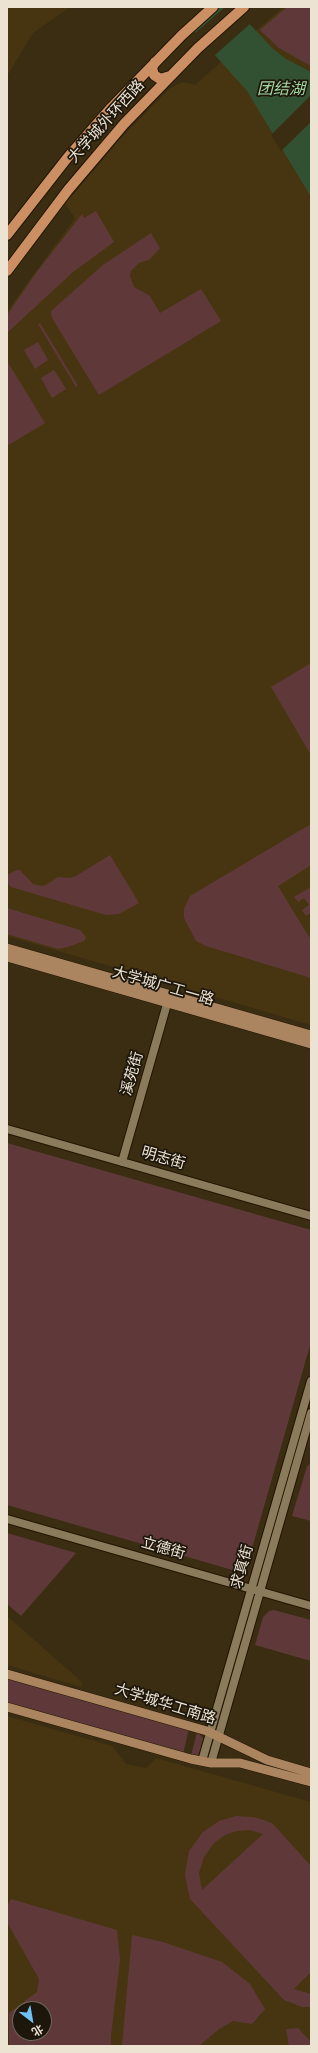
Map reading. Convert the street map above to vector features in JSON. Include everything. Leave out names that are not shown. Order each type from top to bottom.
[{"type":"main road","name":"大学城外环西路","points":[[7,235],[68,157],[108,110],[155,62],[213,7]]},
{"type":"main road","name":"大学城外环西路","points":[[7,271],[84,170],[124,124],[198,48],[244,7]]},
{"type":"main road","points":[[155,62],[152,68],[154,75],[160,79],[170,76]]},
{"type":"main road","name":"大学城广工一路","points":[[7,948],[311,1044]]},
{"type":"main road","name":"大学城广工一路","points":[[7,957],[311,1035]]},
{"type":"main road","name":"大学城华工南路","points":[[7,1674],[214,1734],[267,1760],[311,1773]]},
{"type":"main road","points":[[7,1707],[206,1762],[240,1763],[311,1782]]},
{"type":"street","name":"溪苑街","points":[[122,1162],[169,999]]},
{"type":"street","name":"明志街","points":[[7,1129],[311,1216]]},
{"type":"street","name":"求真街","points":[[206,1762],[251,1589],[311,1384]]},
{"type":"street","name":"求真街","points":[[214,1734],[260,1592],[308,1435],[311,1413]]},
{"type":"street","points":[[296,1432],[308,1435]]},
{"type":"street","name":"立德街","points":[[7,1519],[311,1606]]},
{"type":"shaded area","points":[[7,7],[70,7],[33,33],[7,76]]},
{"type":"shaded area","points":[[283,7],[311,7],[311,1025],[7,936],[7,311],[75,218],[65,204],[124,135],[170,88],[183,82],[195,85]]},
{"type":"shaded area","points":[[287,7],[311,7],[311,66],[279,48],[260,30]]},
{"type":"shaded area","points":[[96,211],[114,242],[73,272],[7,333],[7,315],[36,273],[82,214],[84,218]]},
{"type":"shaded area","points":[[151,233],[160,248],[149,260],[139,263],[131,271],[130,276],[134,287],[150,296],[160,313],[201,289],[221,321],[99,395],[52,318],[51,311],[103,265]]},
{"type":"shaded area","points":[[40,323],[78,386],[76,387],[38,324]]},
{"type":"shaded area","points":[[38,342],[48,360],[35,369],[24,350]]},
{"type":"shaded area","points":[[7,361],[45,423],[7,446]]},
{"type":"shaded area","points":[[54,370],[66,389],[52,398],[41,378]]},
{"type":"shaded area","points":[[311,663],[311,755],[271,687]]},
{"type":"shaded area","points":[[311,824],[311,865],[278,886],[309,937],[311,936],[311,978],[206,946],[196,941],[184,918],[184,909],[190,896]]},
{"type":"shaded area","points":[[110,855],[139,903],[119,914],[106,915],[11,887],[7,882],[7,875],[20,870],[33,884],[41,886],[46,885],[58,877],[70,878],[76,876]]},
{"type":"shaded area","points":[[311,887],[311,913],[306,916],[302,910],[309,905],[304,898],[298,902],[294,897]]},
{"type":"shaded area","points":[[7,908],[80,930],[86,937],[84,941],[58,949],[7,934]]},
{"type":"shaded area","points":[[7,1143],[311,1230],[311,1342],[247,1566],[243,1570],[236,1571],[7,1505]]},
{"type":"shaded area","points":[[311,1463],[311,1521],[292,1516],[307,1466]]},
{"type":"shaded area","points":[[7,1533],[76,1553],[21,1616],[7,1604]]},
{"type":"shaded area","points":[[274,1610],[311,1620],[311,1661],[255,1645],[263,1617],[269,1611]]},
{"type":"shaded area","points":[[7,1616],[82,1682],[81,1687],[7,1665]]},
{"type":"shaded area","points":[[7,1677],[189,1729],[183,1754],[7,1703]]},
{"type":"shaded area","points":[[7,1716],[112,1746],[126,1764],[146,1768],[156,1758],[311,1802],[311,2046],[7,2046]]},
{"type":"shaded area","points":[[197,1732],[204,1739],[202,1749],[198,1755],[191,1756]]},
{"type":"shaded area","points":[[236,1816],[254,1817],[272,1823],[311,1866],[311,1972],[294,1989],[311,1994],[311,2007],[302,2007],[284,2000],[190,1899],[185,1875],[189,1851],[203,1832],[219,1821]],"holes":[[[250,1830],[263,1834],[202,1890],[199,1873],[204,1857],[214,1843],[225,1835],[237,1831]]]},
{"type":"shaded area","points":[[11,1899],[117,1930],[120,1960],[111,2046],[9,2046],[9,2013],[12,2011],[12,2041],[52,2041],[52,2001],[25,2001],[37,1992],[39,1979],[7,1922],[7,1906]]},
{"type":"shaded area","points":[[132,1935],[163,1942],[222,1962],[250,1984],[265,2009],[252,2024],[233,2021],[219,2029],[199,2046],[122,2046]]},
{"type":"shaded area","points":[[298,2028],[311,2042],[311,2046],[289,2046],[286,2029]]},
{"type":"water","name":"团结湖","points":[[172,7],[234,7],[272,48],[286,59],[311,72],[311,197],[247,91]]},
{"type":"pier","points":[[170,7],[217,7],[191,30]]},
{"type":"pier","points":[[225,7],[237,7],[251,23],[214,56],[194,34]]},
{"type":"pier","points":[[311,95],[311,122],[281,151],[271,135]]}]
